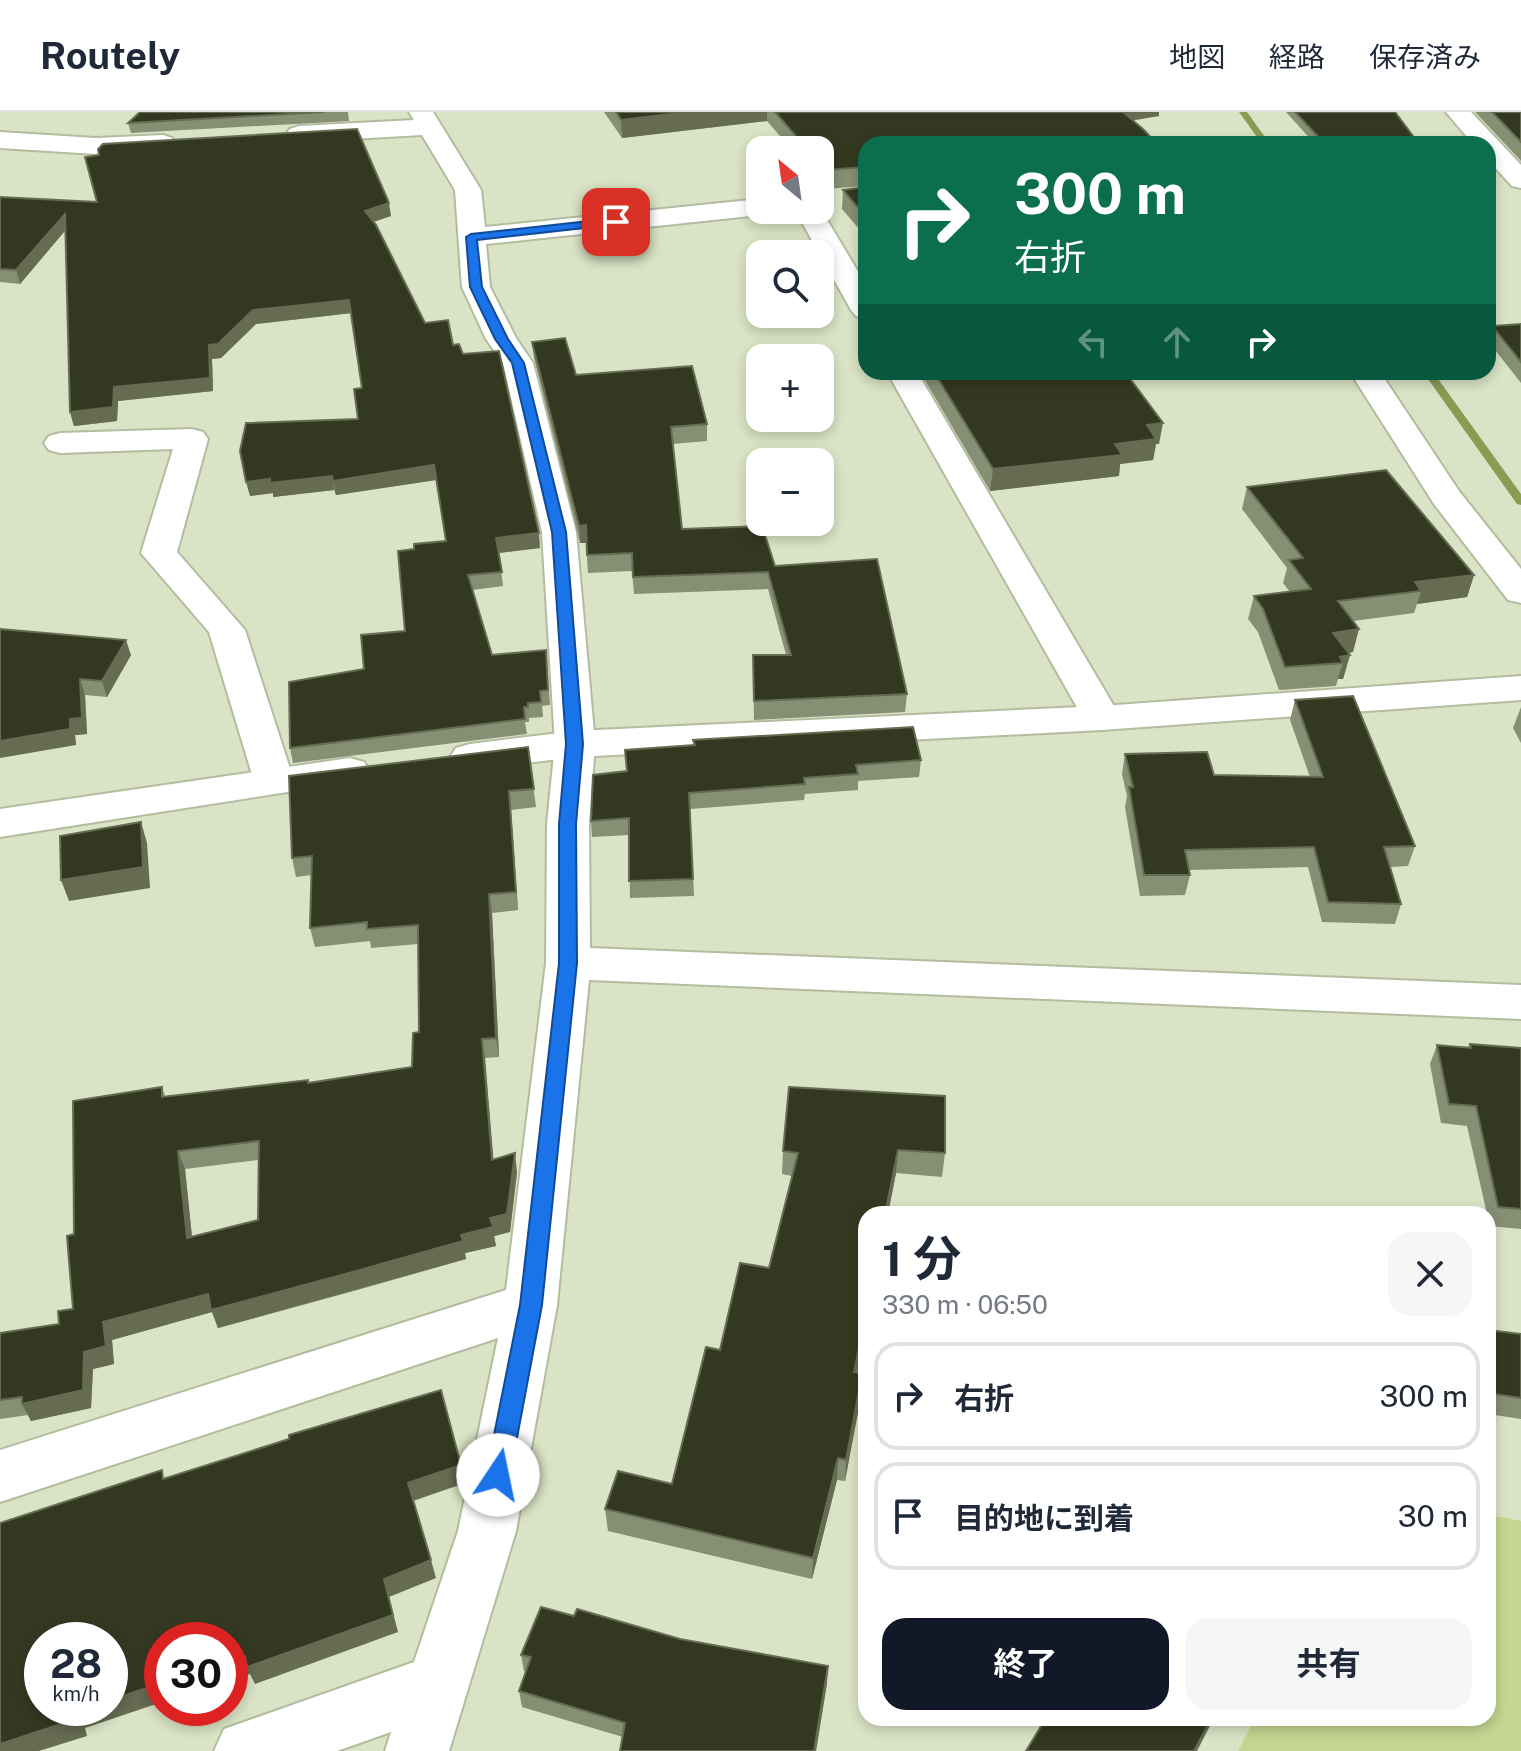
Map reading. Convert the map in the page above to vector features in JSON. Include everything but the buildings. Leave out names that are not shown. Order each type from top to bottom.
[{"type":"street","points":[[1458,112],[1480,136]]},
{"type":"street","points":[[275,136],[425,119],[468,190],[476,287],[501,339],[518,363],[559,532],[575,744],[568,824],[568,963],[531,1305],[487,1531],[417,1751]]},
{"type":"street","points":[[0,140],[96,146],[184,141]]},
{"type":"street","points":[[1496,153],[1521,180]]},
{"type":"street","points":[[471,237],[746,208]]},
{"type":"street","points":[[816,224],[858,296]]},
{"type":"street","points":[[907,380],[1102,718]]},
{"type":"street","points":[[1370,380],[1446,497],[1521,592]]},
{"type":"street","points":[[60,443],[192,439],[159,553],[227,630],[274,781]]},
{"type":"street","points":[[432,761],[575,744],[1102,718],[1521,688]]},
{"type":"street","points":[[0,823],[385,767]]},
{"type":"street","points":[[568,963],[1521,1002]]},
{"type":"street","points":[[0,1476],[531,1305]]},
{"type":"street","points":[[246,1751],[439,1685]]},
{"type":"green space","points":[[1496,1516],[1521,1521],[1521,1751],[1238,1751],[1251,1726],[1496,1726]]},
{"type":"waterway","points":[[1243,112],[1260,136]]},
{"type":"waterway","points":[[1434,380],[1521,502]]},
{"type":"route","points":[[498,1475],[531,1305],[568,963],[568,824],[575,744],[559,532],[518,363],[501,339],[476,287],[471,237],[616,222]]}]
